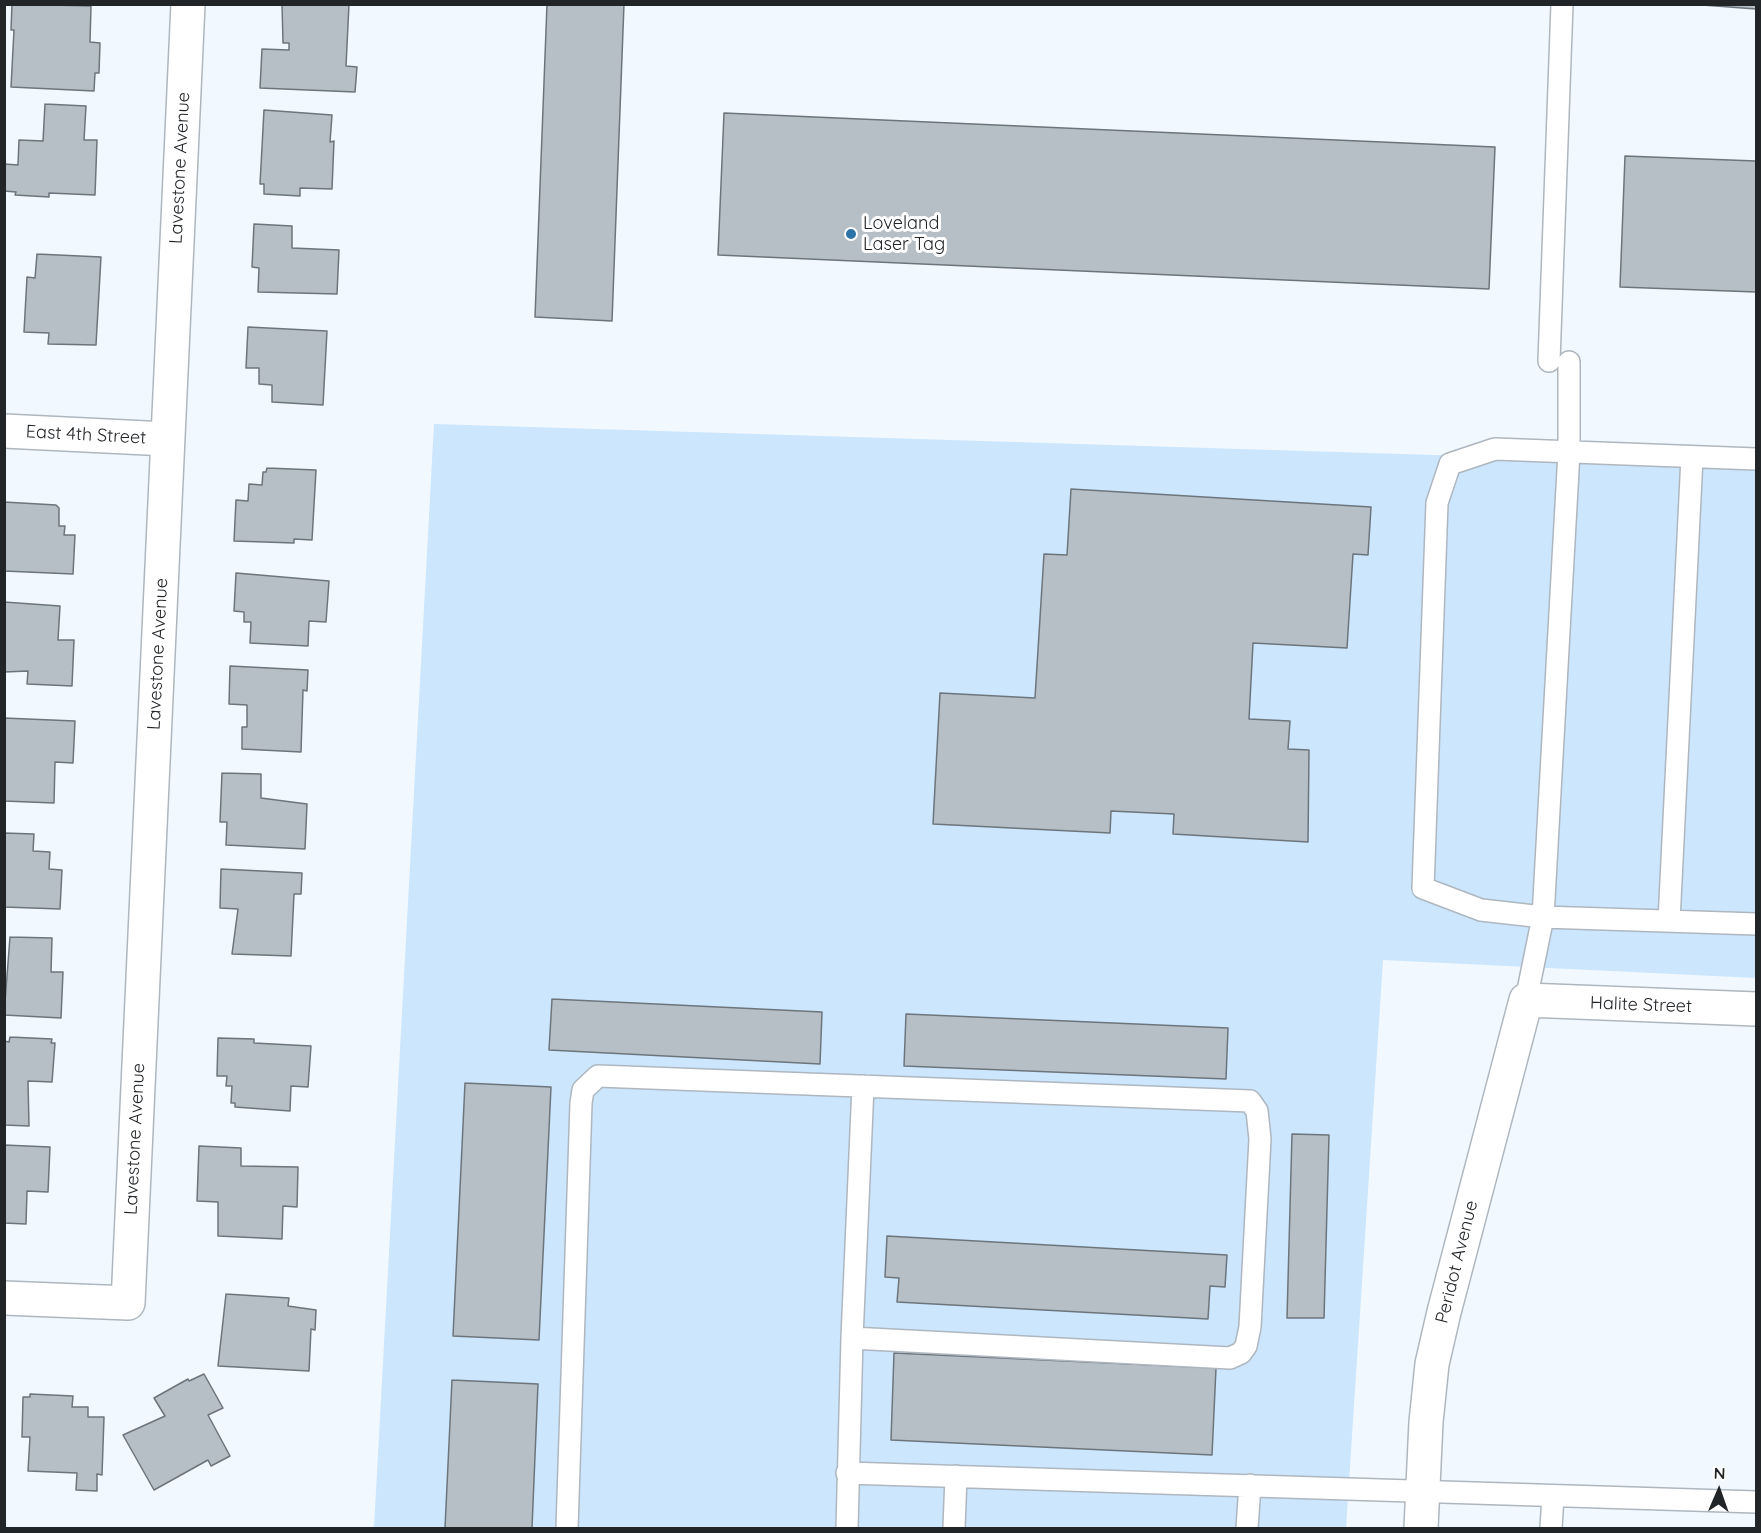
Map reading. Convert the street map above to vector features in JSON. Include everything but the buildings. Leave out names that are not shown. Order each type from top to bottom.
[{"type":"street","name":"Lavestone Avenue","points":[[4,1298],[128,1303],[188,4]]},
{"type":"street","name":"East 4th Street","points":[[4,431],[168,439]]},
{"type":"street","name":"Halite Street","points":[[1526,1000],[1756,1009]]},
{"type":"street","name":"Peridot Avenue","points":[[1421,1528],[1426,1422],[1432,1364],[1526,1000]]},
{"type":"lane","points":[[1526,1000],[1544,917],[1569,452],[1559,362],[1562,4]]},
{"type":"lane","points":[[1756,459],[1495,449],[1450,464],[1437,503],[1423,888],[1481,910],[1544,917],[1756,924]]},
{"type":"lane","points":[[1670,921],[1692,457]]},
{"type":"lane","points":[[567,1528],[581,1103],[584,1090],[598,1076],[1250,1101],[1257,1111],[1260,1139],[1250,1327],[1246,1346],[1241,1353],[1230,1358],[852,1338]]},
{"type":"lane","points":[[847,1528],[847,1473],[863,1086]]},
{"type":"lane","points":[[847,1473],[1756,1502]]},
{"type":"lane","points":[[954,1528],[956,1476]]},
{"type":"lane","points":[[1247,1528],[1250,1485]]},
{"type":"lane","points":[[1551,1528],[1553,1496]]},
{"type":"shaded area","points":[[434,424],[1756,465],[1756,978],[1383,960],[1346,1528],[374,1528]]},
{"type":"place","name":"Loveland Laser Tag","points":[[851,234]]}]
